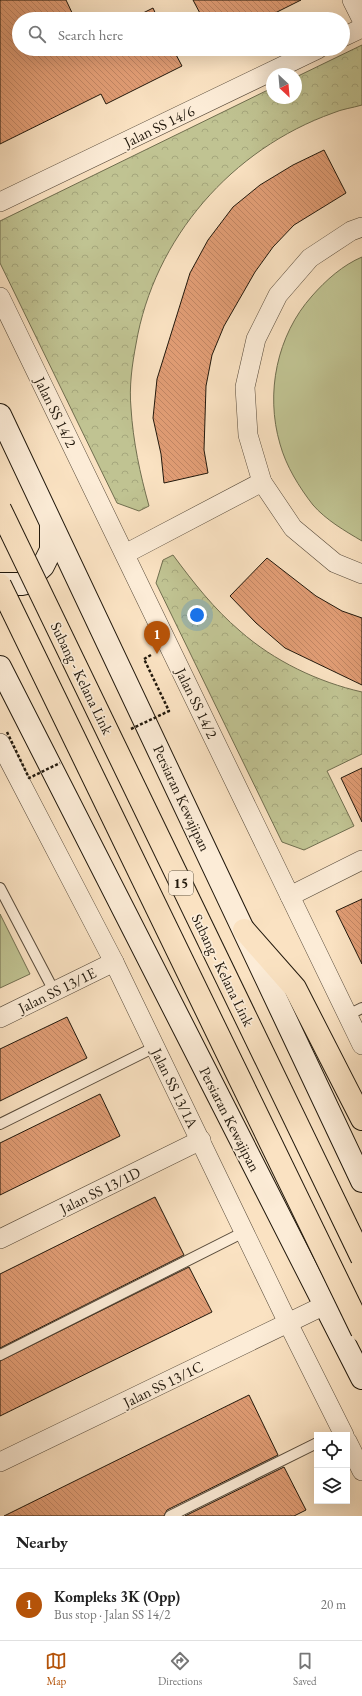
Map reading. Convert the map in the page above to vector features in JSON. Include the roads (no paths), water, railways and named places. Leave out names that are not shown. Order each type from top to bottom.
[{"type":"main road","name":"Persiaran Kewajipan","points":[[0,415],[362,1181]]},
{"type":"main road","name":"Subang - Kelana Link","points":[[0,509],[362,1258]]},
{"type":"main road","points":[[0,585],[23,584],[43,566],[51,550],[52,524]]},
{"type":"main road","name":"15","points":[[0,585],[362,1332]]},
{"type":"main road","name":"Persiaran Kewajipan","points":[[0,667],[362,1378]]},
{"type":"main road","points":[[244,930],[295,988],[362,1119]]},
{"type":"street","points":[[352,0],[362,20]]},
{"type":"street","points":[[350,34],[362,28]]},
{"type":"street","name":"Jalan SS 14/6","points":[[0,202],[303,56]]},
{"type":"street","points":[[362,227],[351,231],[310,258],[278,295],[256,339],[246,387],[248,436],[262,482],[293,528],[335,563],[362,574]]},
{"type":"street","name":"Jalan SS 14/2","points":[[0,297],[290,896],[355,1012],[362,1045]]},
{"type":"street","points":[[124,554],[262,482]]},
{"type":"street","name":"Jalan SS 13/1A","points":[[0,743],[114,962],[341,1432]]},
{"type":"street","points":[[290,896],[362,860]]},
{"type":"street","name":"Jalan SS 13/1E","points":[[0,1018],[114,962]]},
{"type":"street","name":"Jalan SS 13/1D","points":[[0,1239],[201,1140]]},
{"type":"street","name":"Jalan SS 13/1C","points":[[0,1462],[325,1305]]},
{"type":"street","name":"Jalan SS 13/1A","points":[[350,1449],[362,1471]]},
{"type":"lane","points":[[0,888],[54,991]]},
{"type":"lane","points":[[0,1124],[155,1047]]},
{"type":"lane","points":[[0,1355],[244,1232]]},
{"type":"lane","points":[[170,1516],[314,1444]]},
{"type":"place","name":"Kompleks 3K (Opp)","points":[[157,654]]}]
